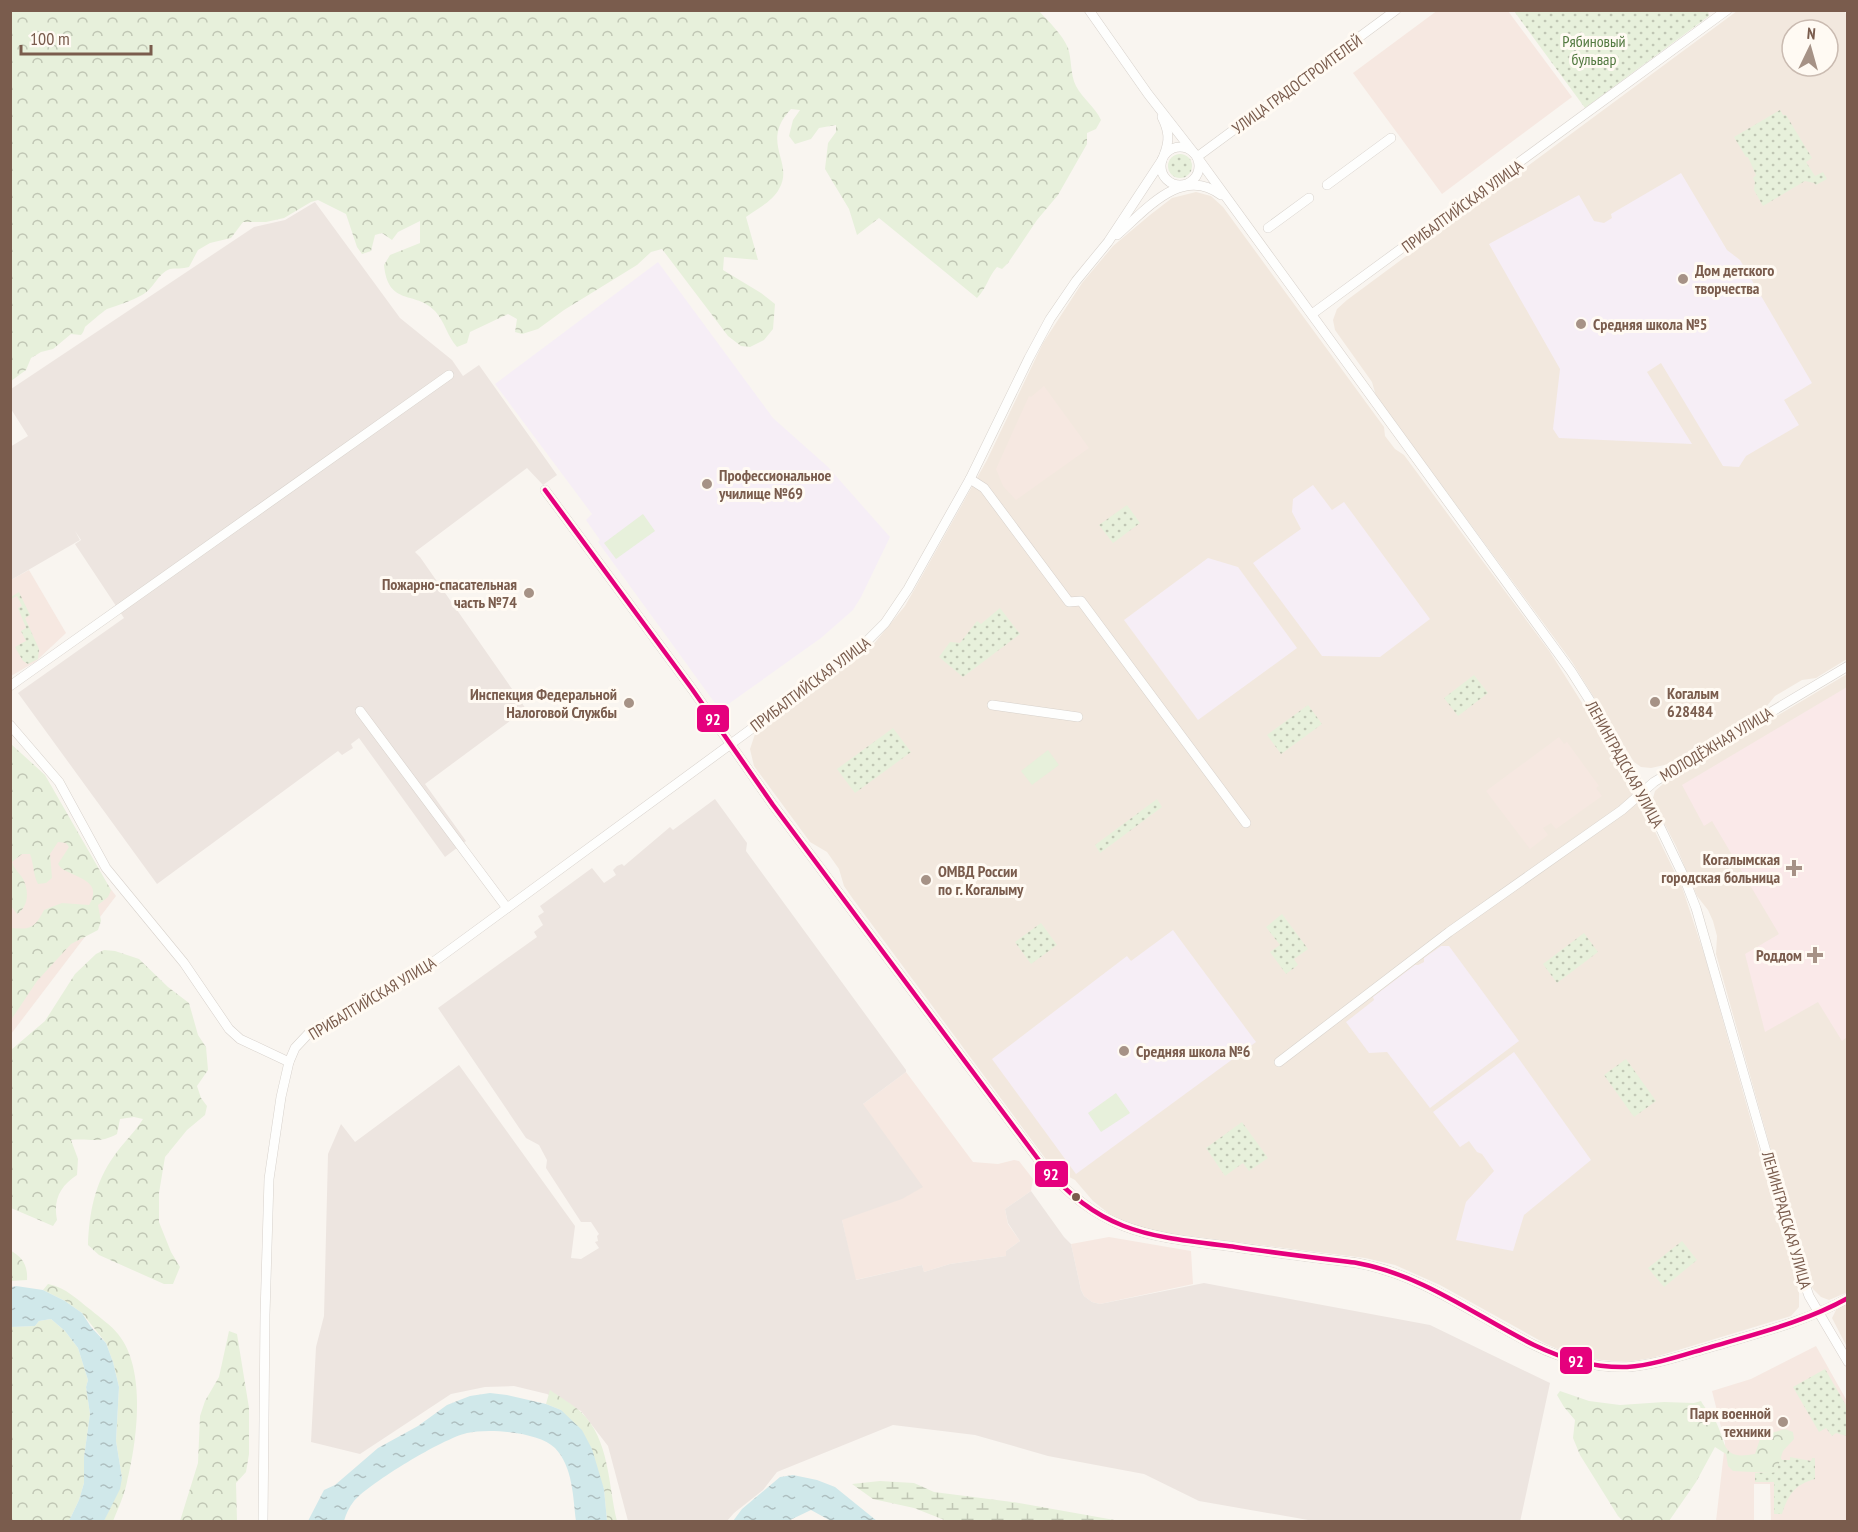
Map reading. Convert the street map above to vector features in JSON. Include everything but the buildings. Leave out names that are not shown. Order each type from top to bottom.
[{"type":"street","points":[[1089,10],[1148,94],[1196,155],[1312,314]]},
{"type":"street","name":"УЛИЦА ГРАДОСТРОИТЕЛЕЙ","points":[[1196,155],[1396,10]]},
{"type":"street","name":"ПРИБАЛТИЙСКАЯ УЛИЦА","points":[[1312,314],[1727,10]]},
{"type":"street","points":[[1148,94],[1169,135],[1161,169],[1165,178],[1173,184],[1204,185],[1226,198]]},
{"type":"street","points":[[1327,185],[1391,138]]},
{"type":"street","points":[[1163,159],[1169,151],[1178,147],[1187,148],[1196,155],[1199,166],[1197,175],[1191,182],[1183,185]]},
{"type":"street","name":"ПРИБАЛТИЙСКАЯ УЛИЦА","points":[[289,1062],[295,1048],[310,1032],[413,977],[852,654],[885,623],[902,598],[970,479],[1050,320],[1076,281],[1123,225],[1163,159]]},
{"type":"street","name":"ПРИБАЛТИЙСКАЯ УЛИЦА","points":[[1123,225],[1183,185]]},
{"type":"street","points":[[1269,228],[1309,198]]},
{"type":"street","name":"ЛЕНИНГРАДСКАЯ УЛИЦА","points":[[1312,314],[1566,663],[1604,723],[1642,792],[1683,875],[1696,908],[1809,1296],[1848,1362]]},
{"type":"street","points":[[10,686],[449,375]]},
{"type":"street","points":[[970,479],[984,488],[1069,602],[1081,602],[1246,823]]},
{"type":"street","points":[[545,490],[613,580],[773,805],[1041,1163],[1081,1202],[1105,1218],[1138,1232],[1164,1238],[1357,1263],[1387,1269],[1424,1284],[1537,1346],[1563,1357],[1595,1365],[1625,1367],[1660,1362],[1795,1323],[1848,1298]]},
{"type":"street","name":"МОЛОДЁЖНАЯ УЛИЦА","points":[[1279,1062],[1449,932],[1615,815],[1667,773],[1848,666]]},
{"type":"street","points":[[992,705],[1078,717]]},
{"type":"street","points":[[360,711],[507,908]]},
{"type":"street","points":[[10,725],[59,782],[106,868],[184,963],[229,1029],[240,1039],[289,1062],[281,1097],[267,1201],[263,1521]]},
{"type":"shaded area","points":[[1438,10],[1508,11],[1572,97],[1442,194],[1353,73]]},
{"type":"shaded area","points":[[1737,11],[1844,11],[1848,17],[1847,659],[1816,678],[1802,680],[1775,696],[1766,707],[1669,764],[1651,768],[1641,767],[1634,762],[1572,662],[1376,396],[1372,382],[1335,330],[1333,320],[1337,309]]},
{"type":"shaded area","points":[[1681,173],[1727,250],[1740,260],[1812,383],[1784,400],[1799,425],[1746,456],[1739,467],[1723,466],[1661,363],[1647,372],[1692,444],[1559,438],[1553,429],[1560,369],[1489,244],[1579,195],[1594,221],[1604,223],[1612,218],[1611,214]]},
{"type":"shaded area","points":[[1196,192],[1211,196],[1223,207],[1384,427],[1385,436],[1395,449],[1404,455],[1550,652],[1618,760],[1642,805],[1682,887],[1705,957],[1799,1291],[1799,1307],[1791,1316],[1652,1358],[1626,1362],[1590,1359],[1546,1344],[1440,1285],[1395,1265],[1365,1258],[1173,1234],[1141,1228],[1112,1216],[1093,1201],[1075,1180],[1056,1170],[1045,1158],[853,899],[844,886],[839,869],[827,852],[810,842],[754,766],[750,749],[755,734],[872,646],[905,606],[987,460],[1043,343],[1082,283],[1113,246],[1150,215],[1172,198]]},
{"type":"shaded area","points":[[315,202],[400,318],[452,360],[463,376],[479,365],[557,475],[543,485],[527,468],[415,552],[526,709],[425,784],[466,841],[445,857],[359,738],[351,744],[353,748],[342,755],[338,751],[157,884],[18,693],[124,618],[75,544],[81,540],[75,531],[80,540],[11,580],[10,447],[28,436],[11,409],[11,389],[254,227],[285,220]]},
{"type":"shaded area","name":"Профессиональное училище №69","points":[[658,262],[773,418],[828,467],[890,537],[853,610],[821,638],[720,710],[598,542],[600,540],[586,520],[592,514],[495,384]]},
{"type":"shaded area","points":[[1044,386],[1089,448],[1016,500],[1003,486],[996,469],[1029,396],[1031,397]]},
{"type":"shaded area","points":[[1313,485],[1332,510],[1344,502],[1430,619],[1380,657],[1322,656],[1253,563],[1301,529],[1292,512],[1293,499]]},
{"type":"shaded area","points":[[1208,558],[1238,567],[1297,648],[1198,720],[1124,620]]},
{"type":"shaded area","points":[[29,570],[66,633],[35,662],[11,676],[11,580]]},
{"type":"shaded area","points":[[1847,674],[1848,1292],[1829,1300],[1821,1297],[1808,1280],[1716,954],[1717,936],[1713,921],[1697,896],[1653,798],[1655,791],[1663,784]]},
{"type":"shaded area","name":"Когалымская городская больница","points":[[1847,687],[1847,1037],[1842,1041],[1818,1002],[1765,1032],[1745,954],[1779,934],[1712,821],[1704,826],[1682,785]]},
{"type":"shaded area","points":[[1559,737],[1564,744],[1567,742],[1599,786],[1596,788],[1602,796],[1556,829],[1551,823],[1543,828],[1548,835],[1530,849],[1486,791]]},
{"type":"shaded area","points":[[10,751],[116,896],[11,1034]]},
{"type":"shaded area","points":[[715,799],[747,843],[746,851],[906,1070],[863,1104],[923,1187],[902,1199],[842,1220],[856,1280],[922,1265],[924,1272],[950,1264],[1006,1256],[1006,1251],[1020,1241],[1008,1223],[1005,1209],[1031,1191],[1071,1244],[1081,1290],[1084,1296],[1092,1302],[1100,1304],[1204,1283],[1430,1325],[1550,1383],[1520,1522],[1314,1521],[1199,1501],[1144,1474],[1048,1456],[975,1435],[893,1425],[777,1472],[763,1490],[727,1521],[628,1521],[608,1446],[581,1411],[547,1394],[514,1386],[485,1387],[451,1394],[360,1454],[311,1442],[316,1347],[324,1316],[328,1154],[341,1124],[355,1142],[459,1065],[575,1226],[571,1258],[581,1259],[599,1248],[595,1242],[598,1241],[599,1234],[591,1222],[581,1222],[546,1168],[547,1160],[539,1145],[526,1138],[438,1008],[537,937],[534,932],[543,925],[538,916],[544,912],[540,906],[592,868],[604,883],[616,875],[613,870],[617,866],[622,864],[624,866],[670,827],[673,830]]},
{"type":"shaded area","name":"Средняя школа №6","points":[[1173,930],[1256,1042],[1076,1174],[992,1059],[1127,956],[1131,961]]},
{"type":"shaded area","points":[[1441,946],[1449,946],[1519,1041],[1430,1108],[1387,1052],[1369,1053],[1346,1022],[1374,1000],[1373,997],[1415,965],[1424,962],[1424,958]]},
{"type":"shaded area","points":[[1514,1052],[1591,1160],[1524,1215],[1513,1251],[1456,1240],[1466,1202],[1494,1171],[1469,1141],[1460,1147],[1433,1112]]},
{"type":"shaded area","points":[[906,1072],[973,1162],[998,1164],[1019,1161],[1033,1179],[1031,1191],[1005,1209],[1008,1224],[1020,1241],[1006,1251],[1006,1256],[950,1264],[924,1272],[922,1265],[855,1280],[842,1220],[863,1104]]},
{"type":"shaded area","points":[[1109,1237],[1191,1251],[1193,1284],[1100,1304],[1092,1302],[1084,1296],[1081,1290],[1071,1244]]},
{"type":"shaded area","points":[[1847,1303],[1847,1347],[1832,1318],[1836,1310]]},
{"type":"shaded area","name":"Парк военной техники","points":[[1816,1346],[1847,1401],[1847,1521],[1771,1521],[1770,1484],[1754,1484],[1754,1521],[1716,1521],[1725,1443],[1712,1391],[1751,1379]]},
{"type":"green space","points":[[11,10],[1039,11],[1055,28],[1068,48],[1076,86],[1101,120],[1096,129],[1087,133],[1087,144],[1058,195],[1037,220],[1008,263],[1002,269],[997,267],[977,298],[879,218],[857,235],[849,209],[825,169],[828,143],[836,132],[836,125],[819,128],[811,139],[795,144],[789,136],[793,120],[800,110],[791,109],[782,121],[778,132],[777,142],[783,170],[783,179],[779,189],[769,201],[746,217],[758,260],[724,257],[723,270],[775,304],[773,329],[764,340],[750,347],[741,346],[728,336],[662,249],[651,252],[637,265],[564,310],[538,329],[522,334],[515,332],[517,319],[508,314],[470,332],[467,343],[457,347],[435,311],[397,292],[391,287],[387,278],[384,265],[390,255],[420,243],[420,221],[398,232],[392,240],[382,233],[375,235],[371,251],[362,254],[357,247],[346,214],[318,200],[284,218],[266,222],[243,222],[231,238],[210,243],[198,250],[189,267],[166,271],[146,292],[106,310],[85,327],[81,335],[71,334],[53,349],[31,358],[26,370],[11,381]]},
{"type":"green space","name":"Рябиновый бульвар","points":[[1708,10],[1709,16],[1585,108],[1514,11]]},
{"type":"green space","points":[[1780,110],[1783,115],[1786,115],[1812,158],[1806,162],[1815,176],[1823,172],[1827,179],[1816,185],[1805,181],[1763,206],[1754,190],[1753,178],[1756,175],[1748,157],[1734,137]]},
{"type":"green space","points":[[1180,154],[1189,157],[1192,166],[1189,175],[1180,178],[1171,175],[1168,166],[1171,157]]},
{"type":"green space","points":[[1127,505],[1140,523],[1113,543],[1099,525]]},
{"type":"green space","points":[[643,514],[655,531],[616,559],[604,543]]},
{"type":"green space","points":[[19,592],[30,615],[25,618],[39,649],[38,659],[28,664],[23,661],[15,647],[26,641],[21,631],[26,628],[18,608],[22,606],[17,596],[11,599]]},
{"type":"green space","points":[[1000,608],[1020,634],[963,677],[939,657],[950,642],[960,643],[977,621],[981,624]]},
{"type":"green space","points":[[1474,675],[1488,693],[1458,716],[1444,698]]},
{"type":"green space","points":[[1308,705],[1322,724],[1281,754],[1267,735]]},
{"type":"green space","points":[[893,728],[911,752],[855,793],[837,769]]},
{"type":"green space","points":[[11,744],[45,775],[111,890],[108,897],[98,905],[101,921],[98,930],[71,944],[37,981],[11,1020],[11,928],[27,928],[38,921],[44,910],[62,903],[89,905],[93,897],[93,890],[86,881],[61,868],[58,864],[69,847],[66,843],[58,842],[50,854],[52,878],[46,883],[38,884],[30,854],[22,854],[12,862],[23,879],[27,893],[26,903],[21,911],[17,914],[11,906]]},
{"type":"green space","points":[[1048,750],[1059,765],[1032,785],[1021,771]]},
{"type":"green space","points":[[1157,799],[1162,807],[1100,853],[1095,845]]},
{"type":"green space","points":[[1282,914],[1308,949],[1294,959],[1298,965],[1286,974],[1270,952],[1280,945],[1266,927]]},
{"type":"green space","points":[[1041,923],[1057,945],[1031,964],[1015,942]]},
{"type":"green space","points":[[1584,933],[1598,952],[1557,983],[1543,964]]},
{"type":"green space","points":[[104,950],[139,959],[168,987],[189,1003],[198,1035],[206,1047],[208,1070],[197,1086],[207,1106],[205,1115],[187,1130],[165,1157],[159,1193],[159,1222],[171,1252],[180,1267],[173,1284],[164,1284],[99,1255],[88,1245],[92,1210],[102,1176],[114,1156],[143,1119],[134,1117],[120,1119],[117,1134],[105,1139],[71,1140],[78,1159],[77,1175],[59,1194],[56,1206],[57,1220],[53,1226],[11,1208],[11,1050],[45,1021],[75,974],[96,954]]},
{"type":"green space","points":[[1626,1059],[1656,1101],[1634,1117],[1604,1075]]},
{"type":"green space","points":[[1116,1093],[1130,1113],[1101,1132],[1088,1113]]},
{"type":"green space","points":[[1242,1122],[1268,1158],[1249,1171],[1243,1163],[1225,1176],[1206,1148]]},
{"type":"green space","points":[[1682,1241],[1697,1260],[1664,1287],[1648,1268]]},
{"type":"green space","points":[[10,1250],[23,1262],[27,1280],[11,1281]]},
{"type":"green space","points":[[48,1284],[71,1294],[112,1328],[127,1349],[133,1366],[137,1406],[134,1447],[126,1487],[113,1521],[104,1521],[122,1478],[116,1441],[119,1387],[113,1362],[106,1343],[82,1313],[43,1290]]},
{"type":"green space","points":[[51,1319],[65,1331],[78,1348],[88,1380],[86,1387],[90,1414],[84,1457],[84,1483],[69,1521],[11,1521],[10,1327],[35,1326],[39,1321]]},
{"type":"green space","points":[[229,1331],[237,1334],[249,1408],[249,1454],[246,1472],[236,1483],[237,1521],[180,1521],[198,1463],[200,1416],[205,1401],[219,1377]]},
{"type":"green space","points":[[1825,1369],[1847,1407],[1847,1436],[1836,1433],[1832,1436],[1826,1428],[1819,1432],[1793,1387]]},
{"type":"green space","points":[[550,1390],[581,1412],[591,1423],[598,1436],[603,1449],[617,1521],[607,1521],[604,1489],[597,1471],[561,1410],[546,1404]]},
{"type":"green space","points":[[1560,1391],[1589,1401],[1620,1405],[1701,1401],[1717,1424],[1727,1450],[1737,1455],[1755,1454],[1761,1436],[1785,1429],[1793,1432],[1794,1439],[1783,1451],[1776,1472],[1771,1473],[1733,1471],[1728,1466],[1726,1454],[1715,1447],[1696,1482],[1669,1521],[1623,1521],[1580,1455],[1573,1438],[1575,1420],[1557,1395]]},
{"type":"green space","points":[[1780,1457],[1782,1460],[1790,1460],[1790,1457],[1811,1461],[1815,1458],[1815,1479],[1797,1487],[1787,1501],[1782,1514],[1774,1514],[1774,1482],[1755,1482],[1755,1473],[1776,1472]]},
{"type":"green space","points":[[880,1481],[914,1483],[934,1492],[1019,1503],[1120,1521],[947,1521],[914,1508],[873,1499],[852,1484]]},
{"type":"water","points":[[11,1287],[43,1290],[65,1301],[82,1313],[106,1343],[119,1387],[116,1441],[122,1478],[120,1489],[104,1521],[69,1521],[84,1483],[84,1457],[90,1414],[86,1387],[88,1380],[78,1348],[65,1331],[51,1319],[39,1321],[35,1326],[11,1327]]},
{"type":"water","points":[[490,1393],[546,1404],[561,1410],[582,1430],[592,1449],[604,1489],[607,1521],[576,1521],[569,1473],[555,1448],[538,1438],[488,1431],[467,1433],[456,1437],[407,1462],[375,1483],[354,1501],[344,1521],[308,1521],[324,1490],[335,1485],[378,1448],[418,1426],[447,1405],[470,1396]]},
{"type":"water","points":[[793,1475],[835,1487],[877,1521],[831,1521],[811,1510],[788,1521],[733,1521],[742,1509],[780,1477]]},
{"type":"transit line","name":"92","points":[[545,490],[692,689],[773,805],[1041,1163],[1063,1187],[1085,1205],[1128,1228],[1151,1234],[1357,1263],[1381,1269],[1427,1287],[1545,1350],[1579,1362],[1603,1366],[1627,1367],[1669,1359],[1781,1326],[1815,1314],[1848,1298]]},
{"type":"place","name":"Дом детского творчества","points":[[1683,279]]},
{"type":"place","name":"Средняя школа №5","points":[[1581,324]]},
{"type":"place","name":"Профессиональное училище №69","points":[[707,484]]},
{"type":"place","name":"Пожарно-спасательная часть №74","points":[[529,593]]},
{"type":"place","name":"Когалым 628484","points":[[1655,702]]},
{"type":"place","name":"Инспекция Федеральной Налоговой Службы","points":[[629,703]]},
{"type":"place","name":"Когалымская городская больница","points":[[1794,868]]},
{"type":"place","name":"ОМВД России по г. Когалыму","points":[[926,880]]},
{"type":"place","name":"Роддом","points":[[1815,955]]},
{"type":"place","name":"Средняя школа №6","points":[[1124,1051]]},
{"type":"place","name":"Парк военной техники","points":[[1783,1422]]}]
